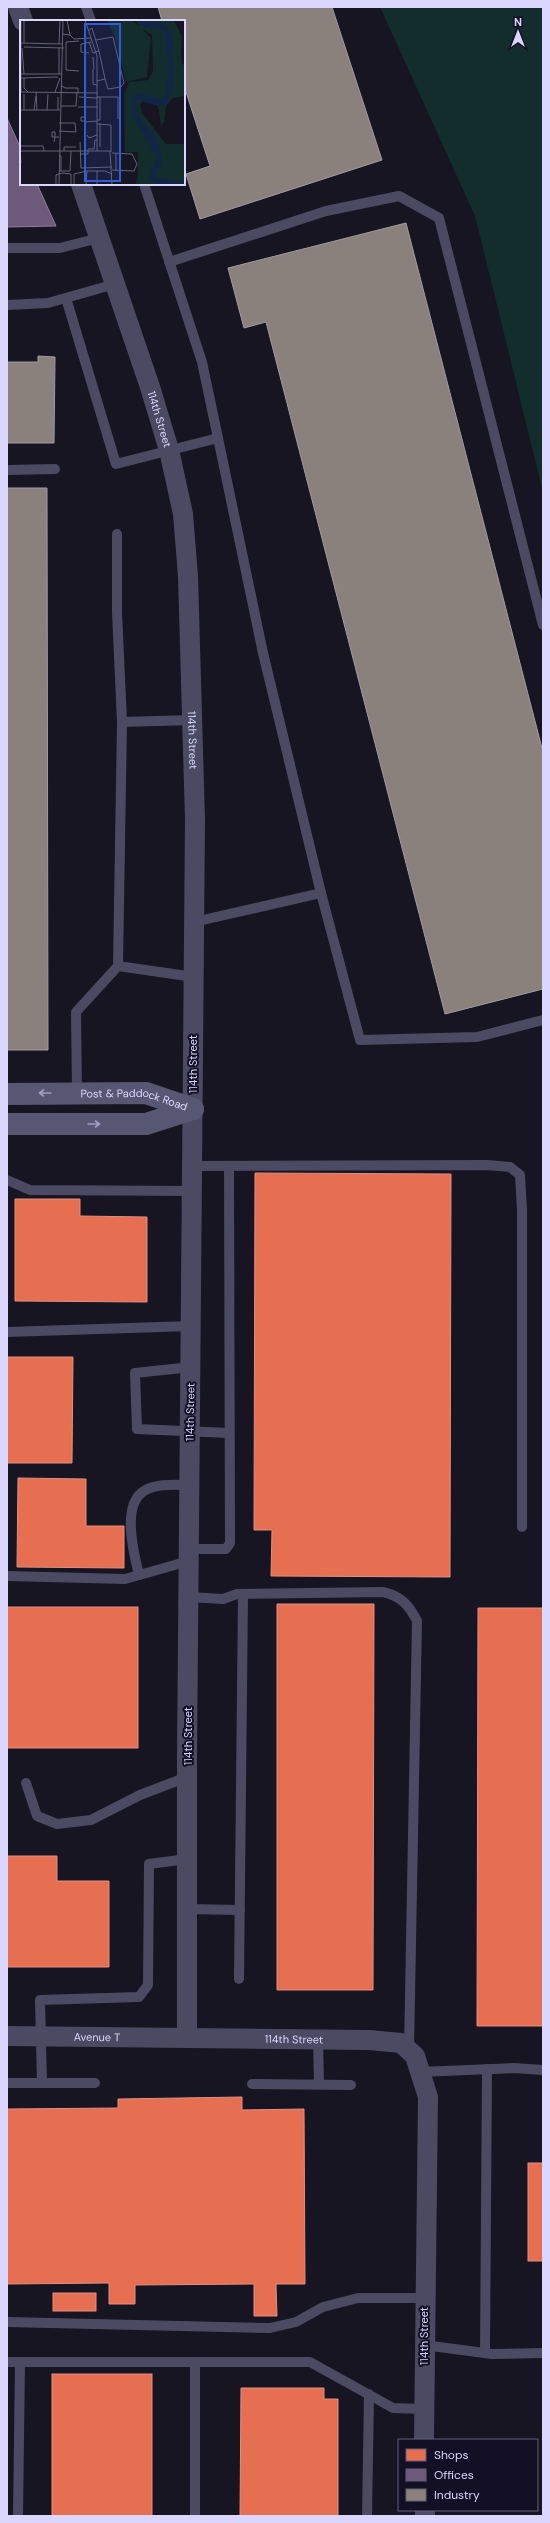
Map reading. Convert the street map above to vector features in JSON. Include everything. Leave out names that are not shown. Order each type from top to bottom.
[{"type":"street","points":[[18,7],[23,20]]},
{"type":"street","name":"114th Street","points":[[81,185],[169,450],[183,514],[188,576],[192,720],[194,977],[187,1776],[187,2038],[318,2039],[401,2043],[415,2056],[428,2097],[424,2439]]},
{"type":"street","name":"Post & Paddock Road","points":[[7,1094],[146,1093],[193,1109]]},
{"type":"street","name":"Post & Paddock Road","points":[[7,1124],[146,1124],[193,1109]]},
{"type":"street","name":"Avenue T","points":[[7,2036],[187,2038]]},
{"type":"lane","points":[[86,7],[91,20]]},
{"type":"lane","points":[[144,185],[202,362],[263,653],[321,893],[360,1040],[477,1037],[543,1020]]},
{"type":"lane","points":[[170,262],[326,211],[399,196],[439,218],[543,624]]},
{"type":"lane","points":[[7,248],[60,248],[99,238]]},
{"type":"lane","points":[[7,305],[48,303],[115,284]]},
{"type":"lane","points":[[66,298],[116,464],[218,438]]},
{"type":"lane","points":[[7,470],[55,469]]},
{"type":"lane","points":[[77,1093],[76,1012],[118,966],[122,722],[117,612],[117,534]]},
{"type":"lane","points":[[122,722],[192,720]]},
{"type":"lane","points":[[194,922],[321,893]]},
{"type":"lane","points":[[118,966],[194,977]]},
{"type":"lane","points":[[192,1166],[487,1165],[510,1167],[520,1175],[522,1210],[522,1527]]},
{"type":"lane","points":[[7,1576],[125,1579],[189,1555],[229,1547],[229,1166]]},
{"type":"lane","points":[[7,1180],[30,1190],[192,1191]]},
{"type":"lane","points":[[7,1332],[191,1326]]},
{"type":"lane","points":[[191,1367],[135,1373],[137,1429],[230,1434]]},
{"type":"lane","points":[[139,1575],[131,1529],[132,1512],[136,1498],[144,1491],[156,1487],[190,1486]]},
{"type":"lane","points":[[189,1597],[223,1599],[242,1594],[383,1592],[397,1595],[409,1606],[417,1621],[409,2051]]},
{"type":"lane","points":[[239,1979],[242,1594]]},
{"type":"lane","points":[[26,1783],[37,1816],[57,1824],[91,1820],[140,1795],[187,1776]]},
{"type":"lane","points":[[42,2083],[40,2000],[139,1997],[148,1985],[149,1864],[187,1859]]},
{"type":"lane","points":[[187,1909],[240,1910]]},
{"type":"lane","points":[[318,2039],[319,2084]]},
{"type":"lane","points":[[420,2072],[487,2069],[543,2070]]},
{"type":"lane","points":[[485,2353],[487,2069]]},
{"type":"lane","points":[[7,2084],[95,2083]]},
{"type":"lane","points":[[252,2084],[351,2084]]},
{"type":"lane","points":[[7,2322],[270,2328],[296,2322],[324,2307],[358,2298],[425,2298]]},
{"type":"lane","points":[[424,2345],[485,2353],[543,2353]]},
{"type":"lane","points":[[7,2362],[310,2362],[393,2408],[424,2410]]},
{"type":"lane","points":[[18,2516],[20,2362]]},
{"type":"lane","points":[[195,2362],[195,2516]]},
{"type":"lane","points":[[367,2516],[369,2394]]},
{"type":"green space","points":[[380,7],[543,7],[543,492],[475,216]]},
{"type":"building: Shops","points":[[255,1173],[451,1174],[450,1577],[271,1576],[272,1530],[254,1530]]},
{"type":"building: Shops","points":[[15,1199],[80,1199],[80,1216],[147,1217],[147,1302],[15,1301]]},
{"type":"building: Shops","points":[[7,1357],[73,1357],[72,1463],[7,1463]]},
{"type":"building: Shops","points":[[18,1478],[86,1479],[86,1526],[124,1526],[124,1568],[17,1567]]},
{"type":"building: Shops","points":[[277,1604],[374,1604],[373,1990],[277,1990]]},
{"type":"building: Shops","points":[[7,1607],[138,1607],[138,1748],[7,1748]]},
{"type":"building: Shops","points":[[478,1608],[543,1608],[543,2026],[477,2026]]},
{"type":"building: Shops","points":[[7,1856],[57,1856],[57,1881],[109,1881],[109,1967],[7,1967]]},
{"type":"building: Shops","points":[[242,2097],[242,2110],[304,2109],[305,2284],[276,2284],[277,2316],[254,2316],[254,2284],[135,2285],[135,2304],[109,2304],[109,2283],[7,2284],[7,2109],[118,2108],[118,2099]]},
{"type":"building: Shops","points":[[528,2163],[543,2163],[543,2261],[528,2261]]},
{"type":"building: Shops","points":[[53,2293],[96,2293],[96,2311],[53,2311]]},
{"type":"building: Shops","points":[[52,2374],[152,2374],[152,2516],[52,2516]]},
{"type":"building: Shops","points":[[241,2388],[324,2388],[324,2399],[338,2399],[338,2516],[240,2516]]},
{"type":"building: Offices","points":[[7,118],[20,147],[20,185],[37,185],[56,226],[7,227]]},
{"type":"building: Industry","points":[[158,7],[332,7],[382,160],[200,219],[186,174],[210,166],[185,89],[185,20],[162,20]]},
{"type":"building: Industry","points":[[406,223],[543,752],[543,989],[445,1014],[266,322],[244,328],[228,268]]},
{"type":"building: Industry","points":[[38,356],[55,357],[54,443],[7,443],[7,362],[38,362]]},
{"type":"building: Industry","points":[[7,488],[47,488],[48,1050],[7,1050]]}]
